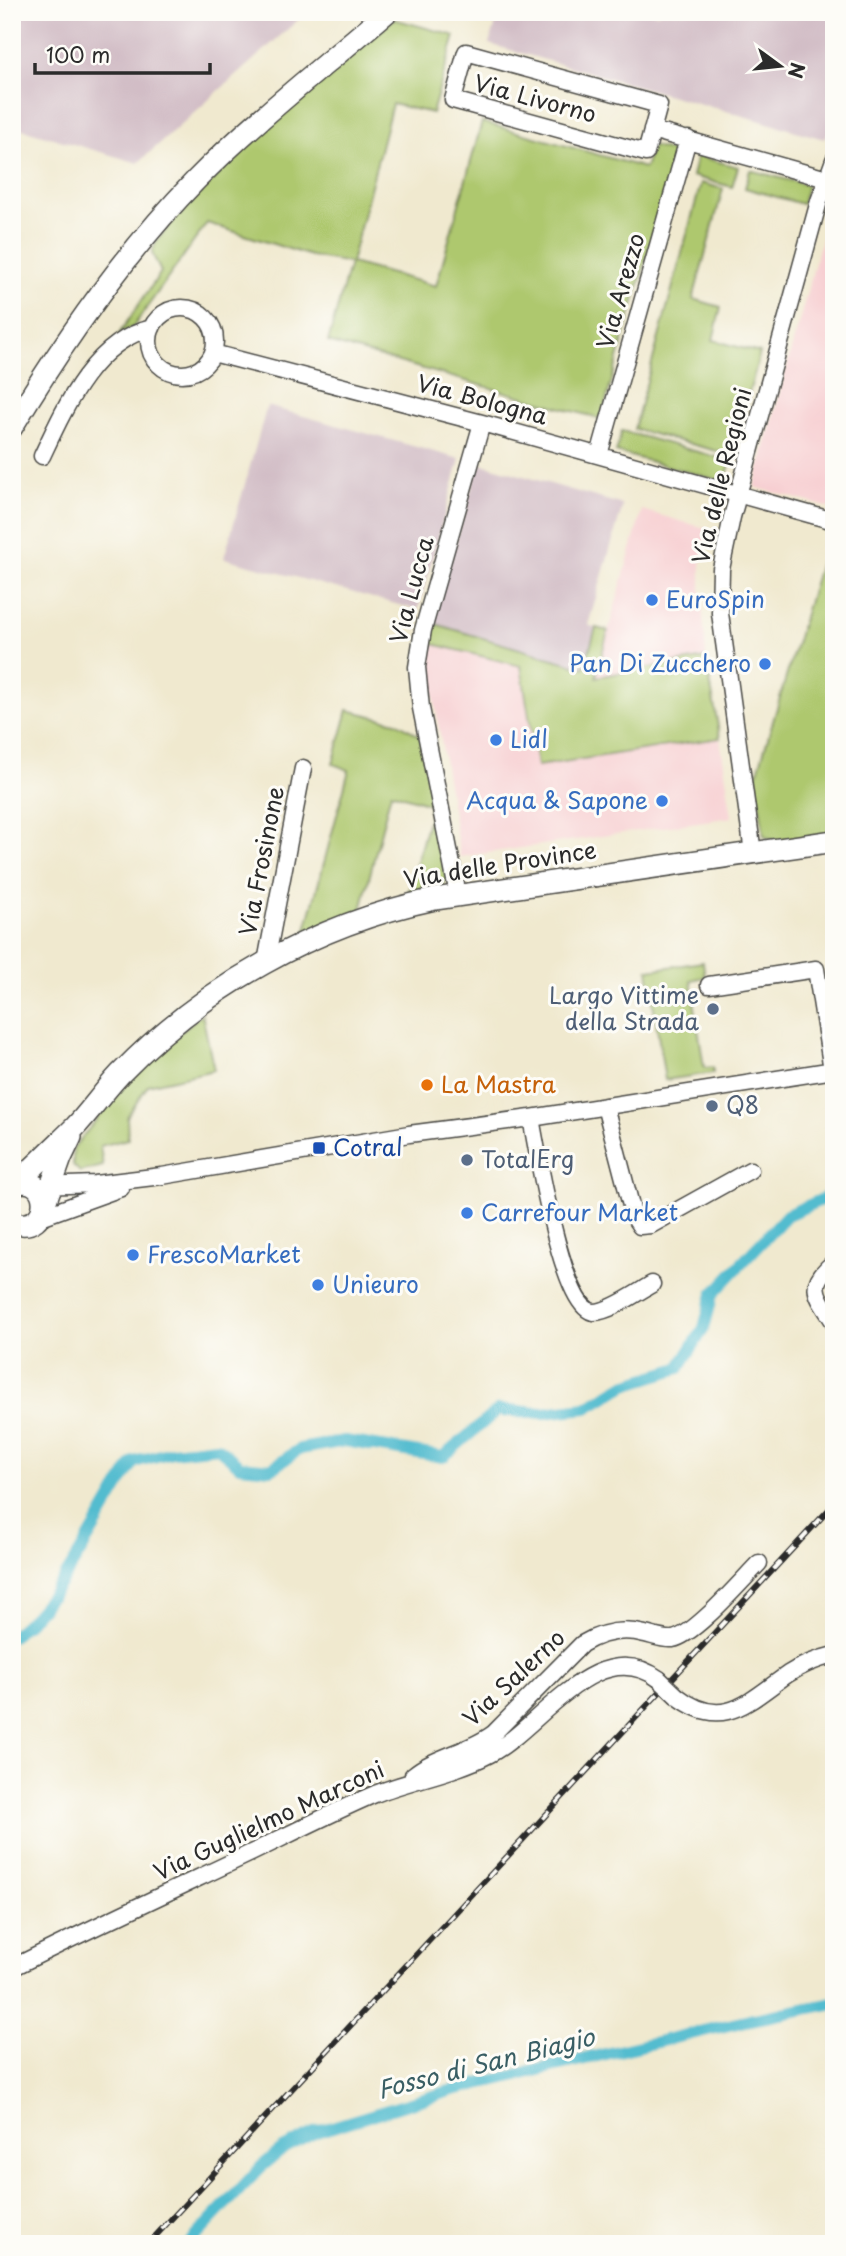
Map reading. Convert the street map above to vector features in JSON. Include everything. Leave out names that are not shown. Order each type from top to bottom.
[{"type":"main road","points":[[12,426],[67,340],[103,290],[177,200],[246,133],[387,12]]},
{"type":"main road","name":"Via delle Province","points":[[26,1203],[76,1125],[118,1076],[160,1037],[207,999],[267,962],[314,939],[369,917],[420,902],[834,841]]},
{"type":"main road","name":"Via delle Province","points":[[26,1203],[61,1158],[76,1125]]},
{"type":"street","name":"Via Livorno","points":[[466,52],[659,105],[652,130],[646,153],[453,100],[466,52]]},
{"type":"street","points":[[652,130],[830,180]]},
{"type":"street","name":"Via Arezzo","points":[[599,455],[688,139]]},
{"type":"street","name":"Via delle Regioni","points":[[753,853],[720,613],[723,553],[834,160]]},
{"type":"street","points":[[189,308],[208,320],[214,330],[213,353],[207,363],[187,374],[165,369],[156,361],[151,351],[149,339],[152,328],[158,318],[167,311],[189,308]]},
{"type":"street","points":[[42,456],[61,415],[96,364],[128,336],[152,328]]},
{"type":"street","name":"Via Bologna","points":[[213,353],[482,423],[834,521]]},
{"type":"street","name":"Via Lucca","points":[[458,895],[421,708],[417,667],[423,630],[482,423]]},
{"type":"street","name":"Via Frosinone","points":[[267,962],[303,768]]},
{"type":"street","points":[[26,1203],[95,1184],[162,1176],[409,1134],[531,1118],[833,1070],[816,969],[709,985]]},
{"type":"street","points":[[605,1106],[635,1220],[640,1226],[651,1225],[750,1170]]},
{"type":"street","points":[[531,1118],[559,1250],[581,1305],[589,1311],[603,1310],[652,1284]]},
{"type":"street","points":[[61,1158],[75,1175],[95,1184]]},
{"type":"street","points":[[26,1203],[84,1200],[162,1176]]},
{"type":"street","points":[[834,1262],[819,1275],[815,1285],[834,1322]]},
{"type":"street","name":"Via Salerno","points":[[404,1784],[421,1769],[477,1744],[494,1733],[571,1653],[588,1641],[617,1631],[669,1639],[680,1636],[699,1623],[759,1563]]},
{"type":"street","name":"Via Guglielmo Marconi","points":[[12,1968],[373,1795],[474,1762],[499,1749],[577,1684],[598,1671],[612,1667],[645,1670],[677,1696],[704,1711],[716,1713],[750,1702],[798,1668],[834,1655]]},
{"type":"shaded area","points":[[12,12],[307,12],[138,163],[12,126]]},
{"type":"shaded area","points":[[500,12],[834,12],[834,123],[824,139],[489,44]]},
{"type":"shaded area","points":[[834,193],[834,509],[754,487]]},
{"type":"shaded area","points":[[267,406],[460,459],[418,610],[224,558]]},
{"type":"shaded area","points":[[479,463],[623,505],[588,625],[596,628],[585,668],[432,623]]},
{"type":"shaded area","points":[[642,510],[708,529],[701,566],[706,658],[595,678]]},
{"type":"shaded area","points":[[425,642],[522,666],[538,766],[720,738],[732,817],[460,857]]},
{"type":"green space","points":[[394,19],[455,36],[432,113],[392,104],[351,263],[436,286],[482,122],[645,168],[652,146],[676,153],[601,419],[328,342],[350,263],[311,256],[207,223],[133,327],[119,334],[161,272],[152,253],[156,242],[172,222],[250,141]]},
{"type":"green space","points":[[697,156],[738,167],[732,187],[692,176]]},
{"type":"green space","points":[[750,170],[807,185],[802,204],[745,188]]},
{"type":"green space","points":[[701,183],[723,189],[693,299],[721,307],[713,340],[760,353],[732,455],[634,429]]},
{"type":"green space","points":[[622,431],[731,461],[725,482],[616,452]]},
{"type":"green space","points":[[821,560],[834,562],[834,834],[775,841],[764,836],[756,778]]},
{"type":"green space","points":[[432,623],[584,668],[596,628],[608,631],[596,677],[706,658],[720,738],[537,766],[521,666],[425,642]]},
{"type":"green space","points":[[348,710],[396,722],[420,736],[447,878],[442,889],[408,895],[430,813],[430,804],[391,792],[360,914],[304,937],[349,770],[333,764]]},
{"type":"green space","points":[[703,962],[705,977],[691,980],[704,1068],[713,1067],[713,1073],[665,1080],[648,970]]},
{"type":"green space","points":[[202,1014],[214,1070],[148,1085],[127,1117],[128,1139],[100,1146],[103,1166],[80,1172],[73,1165],[73,1148],[144,1062]]},
{"type":"waterway","points":[[12,1636],[30,1620],[63,1579],[134,1462],[172,1452],[217,1447],[240,1466],[271,1469],[300,1449],[345,1441],[443,1457],[498,1410],[543,1413],[586,1408],[625,1385],[679,1368],[704,1328],[713,1294],[787,1215],[834,1192]]},
{"type":"waterway","name":"Fosso di San Biagio","points":[[189,2244],[261,2167],[283,2149],[316,2132],[453,2090],[750,2020],[834,2003]]},
{"type":"railway","points":[[148,2244],[834,1504]]},
{"type":"place","name":"EuroSpin","points":[[652,600]]},
{"type":"place","name":"Pan Di Zucchero","points":[[765,664]]},
{"type":"place","name":"Lidl","points":[[496,740]]},
{"type":"place","name":"Acqua & Sapone","points":[[662,801]]},
{"type":"place","name":"Largo Vittime della Strada","points":[[713,1009]]},
{"type":"place","name":"La Mastra","points":[[427,1085]]},
{"type":"place","name":"Q8","points":[[712,1106]]},
{"type":"place","name":"Cotral","points":[[319,1148]]},
{"type":"place","name":"TotalErg","points":[[467,1160]]},
{"type":"place","name":"Carrefour Market","points":[[467,1213]]},
{"type":"place","name":"FrescoMarket","points":[[133,1255]]},
{"type":"place","name":"Unieuro","points":[[318,1285]]}]
